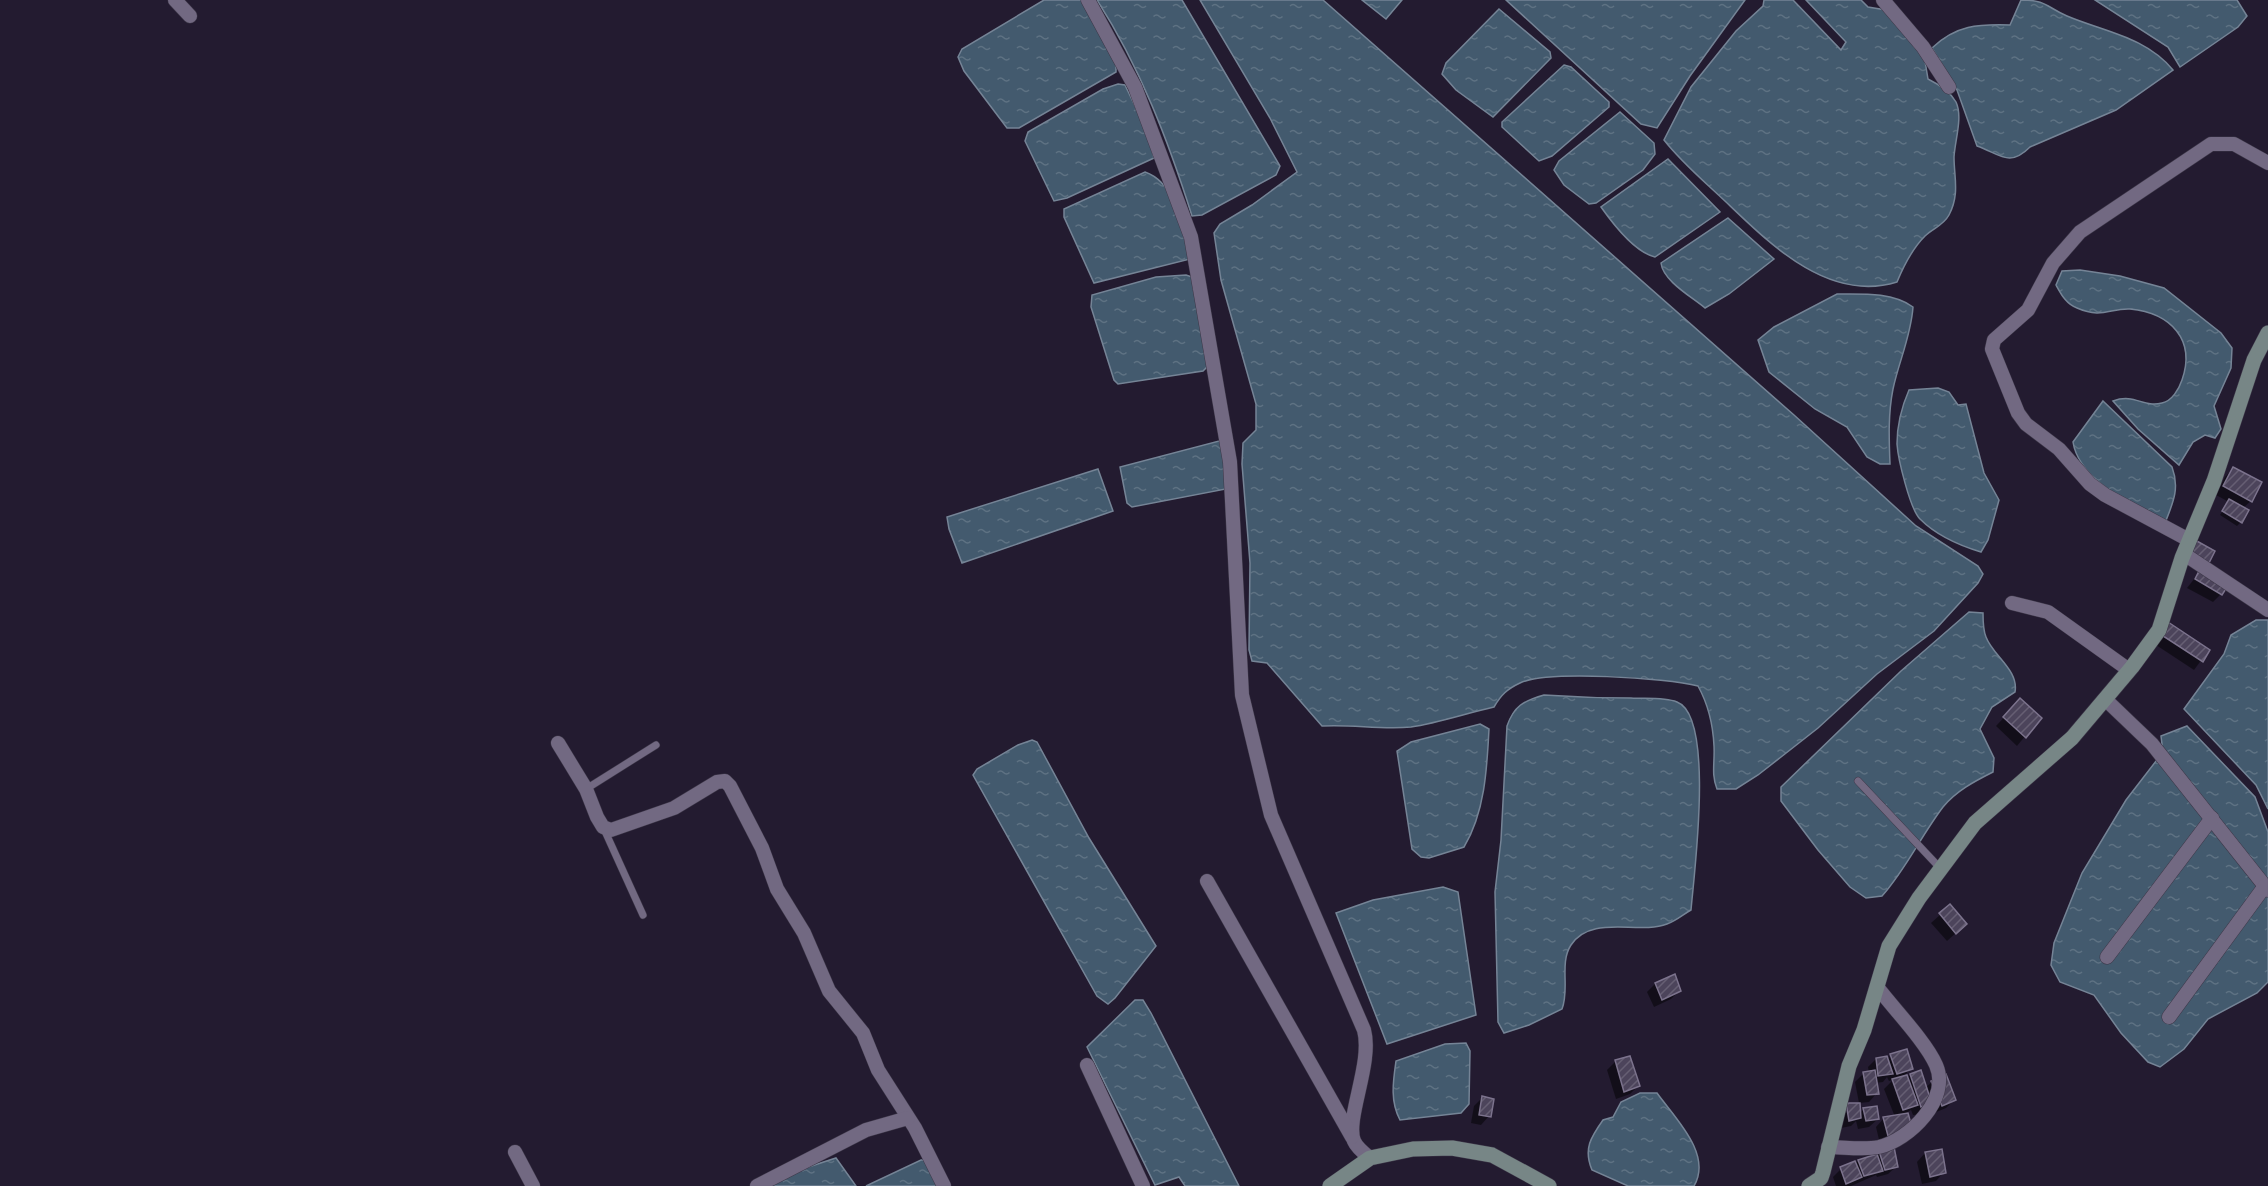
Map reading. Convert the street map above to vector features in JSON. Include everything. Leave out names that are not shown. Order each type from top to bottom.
[{"type":"main road","points":[[1818,1183],[1849,1066],[1878,988],[1889,946],[1940,868],[1975,823],[2072,738],[2159,630],[2186,547],[2214,482],[2254,360],[2268,333]]},
{"type":"main road","points":[[1330,1186],[1370,1158],[1413,1149],[1473,1150],[1512,1164],[1549,1186]]},
{"type":"street","points":[[175,0],[190,16]]},
{"type":"street","points":[[1088,0],[1135,87],[1191,237],[1230,462],[1242,695],[1271,815],[1367,1042],[1353,1126],[1354,1140]]},
{"type":"street","points":[[1883,0],[1923,47],[1949,87]]},
{"type":"street","points":[[2268,163],[2234,144],[2211,144],[2092,222],[2068,244],[2053,263],[2028,310],[1994,340],[1992,349],[2014,405],[2026,424],[2059,449],[2090,484],[2186,547],[2268,610]]},
{"type":"street","points":[[2012,603],[2048,612],[2129,670]]},
{"type":"street","points":[[2105,699],[2152,744],[2267,888],[2169,1017]]},
{"type":"street","points":[[558,743],[586,789],[603,826],[611,830],[659,814],[717,782],[725,781],[730,786],[762,848],[777,889],[804,933],[829,991],[863,1033],[878,1070],[908,1118],[944,1186]]},
{"type":"street","points":[[2107,957],[2212,818]]},
{"type":"street","points":[[1207,881],[1354,1140],[1370,1158]]},
{"type":"street","points":[[1828,1147],[1877,1147],[1890,1143],[1916,1126],[1934,1102],[1937,1083],[1936,1065],[1878,988]]},
{"type":"street","points":[[1087,1065],[1143,1186]]},
{"type":"street","points":[[758,1186],[866,1130],[908,1118]]},
{"type":"street","points":[[515,1152],[533,1186]]},
{"type":"lane","points":[[586,789],[656,745]]},
{"type":"lane","points":[[1857,781],[1940,868]]},
{"type":"lane","points":[[603,826],[643,915]]},
{"type":"water","points":[[1044,0],[1084,0],[1116,62],[1116,72],[1019,128],[1007,128],[964,71],[958,57],[962,49]]},
{"type":"water","points":[[1097,0],[1182,0],[1280,166],[1276,175],[1202,215],[1192,216],[1152,105],[1127,51]]},
{"type":"water","points":[[1200,0],[1323,0],[1794,415],[1916,526],[1978,566],[1983,574],[1978,583],[1934,631],[1877,674],[1818,728],[1758,775],[1736,789],[1717,789],[1713,738],[1707,707],[1698,686],[1682,683],[1580,676],[1534,679],[1511,688],[1494,707],[1432,723],[1400,728],[1322,726],[1267,663],[1252,661],[1249,650],[1250,563],[1242,464],[1243,443],[1256,430],[1256,404],[1221,280],[1214,233],[1220,224],[1252,205],[1297,172],[1270,118]]},
{"type":"water","points":[[1362,0],[1402,0],[1386,19]]},
{"type":"water","points":[[1506,0],[1745,0],[1690,76],[1657,128],[1641,124]]},
{"type":"water","points":[[1764,0],[1793,0],[1841,50],[1846,42],[1806,0],[1861,0],[1868,7],[1886,10],[1924,55],[1928,79],[1947,91],[1956,102],[1959,122],[1954,157],[1956,186],[1952,207],[1944,222],[1928,233],[1916,246],[1897,282],[1872,286],[1848,284],[1825,277],[1803,266],[1762,236],[1664,140],[1691,87],[1736,31],[1763,6]]},
{"type":"water","points":[[2021,0],[2041,3],[2067,16],[2138,43],[2162,59],[2173,70],[2116,110],[2030,147],[2016,157],[2004,157],[1977,146],[1957,90],[1932,48],[1959,30],[1988,25],[2010,25]]},
{"type":"water","points":[[2095,0],[2237,0],[2247,16],[2238,27],[2180,67],[2168,47]]},
{"type":"water","points":[[1499,9],[1550,52],[1551,58],[1493,117],[1456,90],[1442,74],[1446,63]]},
{"type":"water","points":[[1564,65],[1571,67],[1609,102],[1609,107],[1552,156],[1539,161],[1502,127],[1502,122]]},
{"type":"water","points":[[1118,84],[1125,85],[1147,131],[1154,158],[1067,198],[1054,201],[1025,141],[1028,132],[1103,89]]},
{"type":"water","points":[[1620,112],[1654,143],[1655,154],[1643,170],[1596,203],[1589,204],[1564,185],[1554,170],[1559,161]]},
{"type":"water","points":[[1668,159],[1720,212],[1655,257],[1632,243],[1601,207]]},
{"type":"water","points":[[1145,172],[1165,186],[1171,196],[1181,221],[1190,259],[1094,283],[1064,217],[1064,209]]},
{"type":"water","points":[[1728,218],[1774,259],[1729,294],[1705,308],[1672,282],[1661,263]]},
{"type":"water","points":[[2080,270],[2120,276],[2164,288],[2221,333],[2232,348],[2231,368],[2214,406],[2221,429],[2215,438],[2205,435],[2193,442],[2179,465],[2138,429],[2113,401],[2133,399],[2155,404],[2169,400],[2182,380],[2186,353],[2183,341],[2168,323],[2145,312],[2123,309],[2093,313],[2070,304],[2056,285],[2062,271]]},
{"type":"water","points":[[1186,275],[1192,277],[1209,365],[1203,371],[1118,384],[1114,380],[1091,307],[1092,295],[1156,277]]},
{"type":"water","points":[[1837,294],[1886,296],[1913,307],[1910,328],[1891,398],[1890,464],[1880,464],[1867,457],[1847,427],[1815,409],[1769,372],[1758,340],[1774,327]]},
{"type":"water","points":[[1938,388],[1949,392],[1958,405],[1966,404],[1984,473],[1999,500],[1988,540],[1981,552],[1949,539],[1920,519],[1912,505],[1905,483],[1897,444],[1904,403],[1909,390]]},
{"type":"water","points":[[2103,401],[2172,467],[2175,489],[2165,523],[2110,490],[2086,469],[2077,456],[2073,442]]},
{"type":"water","points":[[1219,441],[1225,447],[1226,489],[1132,507],[1127,503],[1120,467]]},
{"type":"water","points":[[1098,469],[1113,511],[962,563],[949,529],[947,517]]},
{"type":"water","points":[[1969,612],[1983,613],[1984,628],[1989,644],[2009,670],[2015,684],[2015,692],[1992,707],[1980,729],[1994,758],[1993,772],[1966,787],[1948,801],[1899,875],[1882,896],[1866,898],[1850,887],[1818,850],[1781,801],[1781,787],[1901,671]]},
{"type":"water","points":[[2256,620],[2268,620],[2268,809],[2256,785],[2184,709],[2224,654],[2231,635]]},
{"type":"water","points":[[1544,695],[1666,699],[1677,702],[1689,713],[1696,735],[1699,764],[1698,832],[1691,910],[1670,923],[1655,927],[1603,928],[1590,930],[1580,936],[1567,952],[1562,1009],[1529,1025],[1504,1033],[1498,1022],[1495,892],[1501,840],[1507,726],[1520,705]]},
{"type":"water","points":[[1480,724],[1489,729],[1487,759],[1481,805],[1471,833],[1464,847],[1429,858],[1421,857],[1412,849],[1397,751],[1411,742]]},
{"type":"water","points":[[2187,726],[2255,797],[2268,832],[2268,982],[2257,993],[2208,1019],[2184,1049],[2160,1067],[2148,1062],[2121,1033],[2094,995],[2060,982],[2051,965],[2054,943],[2082,873],[2126,800],[2163,752],[2161,736]]},
{"type":"water","points":[[1032,740],[1037,742],[1089,838],[1156,946],[1108,1004],[1097,996],[973,775],[977,769],[1018,745]]},
{"type":"water","points":[[1443,887],[1458,892],[1476,1015],[1387,1044],[1336,913],[1373,900]]},
{"type":"water","points":[[1135,1000],[1143,1000],[1151,1013],[1239,1186],[1185,1186],[1179,1177],[1155,1185],[1087,1047]]},
{"type":"water","points":[[1466,1043],[1470,1051],[1469,1104],[1461,1113],[1400,1120],[1394,1099],[1396,1061],[1445,1044]]},
{"type":"water","points":[[1640,1093],[1657,1093],[1689,1136],[1699,1161],[1699,1174],[1694,1186],[1628,1186],[1592,1170],[1588,1149],[1595,1132],[1603,1120],[1613,1117],[1621,1102]]},
{"type":"water","points":[[836,1158],[856,1186],[768,1186],[796,1171]]},
{"type":"water","points":[[921,1160],[928,1160],[942,1186],[866,1186]]},
{"type":"building","points":[[2233,467],[2262,482],[2252,502],[2223,486]]},
{"type":"building","points":[[2229,499],[2249,510],[2242,523],[2222,511]]},
{"type":"building","points":[[2195,540],[2215,551],[2209,563],[2189,551]]},
{"type":"building","points":[[2201,567],[2229,584],[2222,595],[2195,579]]},
{"type":"building","points":[[2168,622],[2210,650],[2203,662],[2160,634]]},
{"type":"building","points":[[2020,698],[2042,718],[2026,738],[2003,717]]},
{"type":"building","points":[[1950,904],[1967,924],[1956,934],[1939,913]]},
{"type":"building","points":[[1675,974],[1681,991],[1662,1000],[1655,983]]},
{"type":"building","points":[[1907,1049],[1913,1069],[1897,1074],[1890,1054]]},
{"type":"building","points":[[1630,1056],[1640,1086],[1624,1092],[1615,1060]]},
{"type":"building","points":[[1887,1056],[1893,1074],[1878,1076],[1876,1058]]},
{"type":"building","points":[[1875,1070],[1879,1094],[1867,1095],[1863,1072]]},
{"type":"building","points":[[1921,1070],[1932,1104],[1921,1107],[1910,1074]]},
{"type":"building","points":[[1946,1074],[1956,1100],[1942,1106],[1931,1081]]},
{"type":"building","points":[[1907,1075],[1918,1105],[1903,1110],[1892,1079]]},
{"type":"building","points":[[1482,1096],[1494,1099],[1491,1117],[1479,1115]]},
{"type":"building","points":[[1846,1103],[1860,1103],[1861,1118],[1849,1121]]},
{"type":"building","points":[[1877,1106],[1879,1119],[1866,1121],[1863,1108]]},
{"type":"building","points":[[1908,1113],[1913,1131],[1888,1136],[1883,1117]]},
{"type":"building","points":[[1894,1147],[1898,1167],[1885,1170],[1879,1151]]},
{"type":"building","points":[[1942,1149],[1946,1173],[1930,1177],[1925,1152]]},
{"type":"building","points":[[1877,1154],[1883,1171],[1864,1176],[1858,1160]]},
{"type":"building","points":[[1855,1161],[1862,1177],[1846,1184],[1840,1167]]}]
